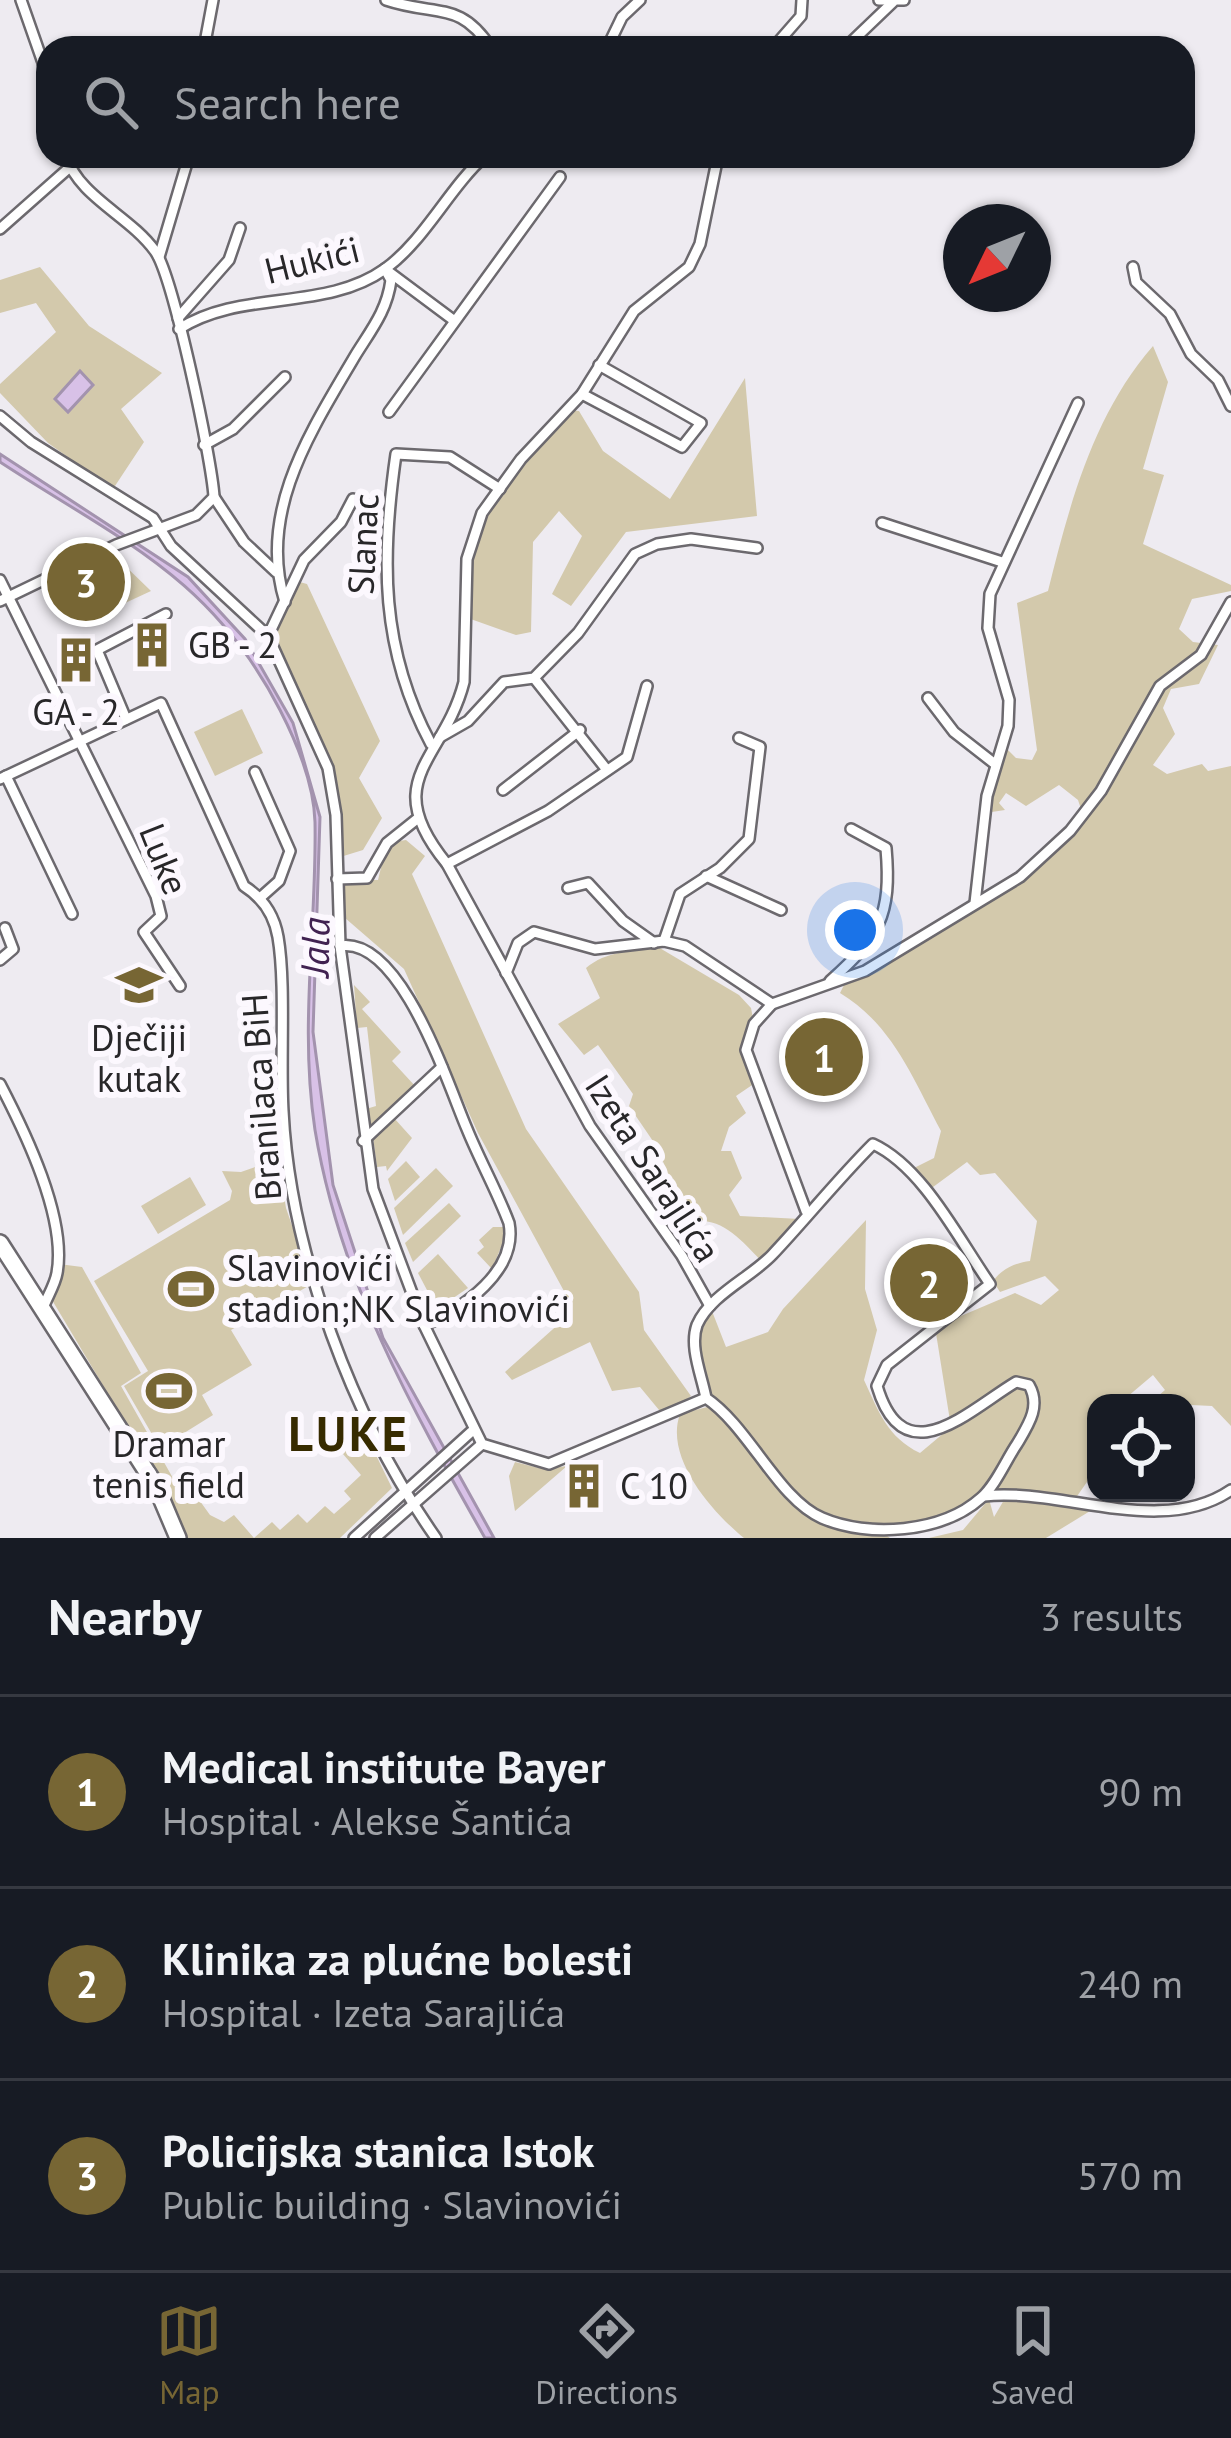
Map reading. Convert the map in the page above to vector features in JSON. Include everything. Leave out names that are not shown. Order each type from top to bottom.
[{"type":"main road","points":[[0,1243],[156,1486],[178,1538]]},
{"type":"street","points":[[21,0],[36,43]]},
{"type":"street","points":[[206,36],[213,0]]},
{"type":"street","points":[[386,0],[460,9],[484,36]]},
{"type":"street","points":[[613,36],[622,17],[640,0]]},
{"type":"street","points":[[783,36],[801,16],[802,0]]},
{"type":"street","points":[[879,0],[898,1]]},
{"type":"street","points":[[859,36],[898,1]]},
{"type":"street","points":[[0,229],[61,168]]},
{"type":"street","points":[[75,168],[160,256],[179,323],[214,497],[244,542],[276,572]]},
{"type":"street","points":[[160,256],[186,168]]},
{"type":"street","points":[[465,168],[466,173]]},
{"type":"street","name":"Hukići","points":[[179,323],[217,308],[329,291],[385,269],[472,168]]},
{"type":"street","points":[[647,686],[631,751],[607,770],[447,864],[417,819],[415,782],[464,682],[470,544],[500,489],[539,436],[582,394],[634,311],[662,293],[695,256],[715,168]]},
{"type":"street","points":[[389,412],[452,319],[560,177]]},
{"type":"street","points":[[179,323],[229,260],[240,228]]},
{"type":"street","points":[[1133,267],[1136,282],[1170,314],[1191,355],[1218,380],[1231,406]]},
{"type":"street","points":[[385,269],[452,319]]},
{"type":"street","points":[[285,602],[276,572],[283,502],[326,404],[380,320],[392,280],[385,269]]},
{"type":"street","points":[[582,394],[682,447],[701,423],[599,365]]},
{"type":"street","points":[[204,446],[232,429],[285,376]]},
{"type":"street","points":[[975,902],[1009,700],[992,650],[987,610],[1002,562],[1078,403]]},
{"type":"street","points":[[0,416],[31,442],[164,529],[171,546],[268,636],[328,768],[336,815],[340,946],[373,1189],[424,1325],[472,1432],[482,1444],[549,1464],[706,1398],[726,1412],[816,1516],[868,1530],[938,1521],[983,1496],[1020,1492],[1133,1513],[1210,1503],[1230,1494]]},
{"type":"street","name":"Slanac","points":[[434,741],[402,678],[386,617],[385,526],[396,454],[450,458],[500,489]]},
{"type":"street","points":[[4,599],[116,544],[196,515],[214,497]]},
{"type":"street","name":"Slanac","points":[[268,636],[304,560],[341,522],[353,499]]},
{"type":"street","points":[[882,523],[1002,562]]},
{"type":"street","points":[[434,741],[468,721],[504,682],[534,678],[578,634],[635,554],[657,544],[691,539],[757,548]]},
{"type":"street","points":[[0,580],[4,599],[81,742]]},
{"type":"street","points":[[806,1211],[746,1050],[754,1024],[772,1004],[865,971],[1020,877],[1070,831],[1101,790],[1160,686],[1201,655],[1231,602]]},
{"type":"street","points":[[73,914],[3,778],[126,719],[97,650],[166,614]]},
{"type":"street","points":[[534,678],[580,730],[607,770]]},
{"type":"street","points":[[928,698],[954,732],[995,764]]},
{"type":"street","name":"Branilaca BiH","points":[[126,719],[161,703],[244,886],[261,897],[278,937],[285,1155],[292,1200],[357,1397],[404,1491],[436,1538]]},
{"type":"street","points":[[502,790],[580,730]]},
{"type":"street","points":[[659,942],[680,893],[749,838],[760,747],[739,738]]},
{"type":"street","name":"Luke","points":[[81,742],[156,896],[161,916],[144,932],[180,986]]},
{"type":"street","points":[[255,772],[290,851],[279,880],[261,897]]},
{"type":"street","points":[[337,879],[368,878],[387,843],[417,819]]},
{"type":"street","points":[[826,985],[866,949],[884,912],[886,848],[851,829]]},
{"type":"street","name":"Izeta Sarajlića","points":[[447,864],[590,1126],[682,1256],[710,1306],[695,1339],[706,1398]]},
{"type":"street","points":[[706,876],[781,910]]},
{"type":"street","points":[[568,888],[588,883],[622,921],[659,942]]},
{"type":"street","points":[[0,960],[14,949],[5,928]]},
{"type":"street","points":[[506,973],[525,934],[547,932],[595,949],[659,942],[685,946],[772,1004]]},
{"type":"street","points":[[340,946],[360,947],[385,967],[426,1029],[498,1195],[511,1240],[508,1256],[496,1271],[454,1311],[424,1325]]},
{"type":"street","points":[[364,1141],[442,1067]]},
{"type":"street","points":[[0,1084],[25,1132],[59,1249],[57,1278],[43,1308]]},
{"type":"street","points":[[710,1306],[774,1253],[806,1211],[873,1144],[890,1152],[990,1284],[887,1365],[877,1386],[892,1417],[917,1433],[938,1432],[1016,1382],[1029,1384],[1036,1397],[1032,1418],[983,1496]]},
{"type":"street","points":[[354,1538],[472,1432]]},
{"type":"street","points":[[374,1538],[482,1444]]},
{"type":"shaded area","points":[[40,267],[89,326],[162,373],[121,409],[144,442],[113,489],[48,443],[0,393],[0,384],[56,332],[36,303],[0,313],[0,280]]},
{"type":"shaded area","points":[[1153,346],[1168,382],[1143,469],[1164,475],[1143,544],[1231,585],[1231,591],[1192,599],[1179,629],[1193,642],[1218,645],[1199,684],[1171,689],[1163,708],[1175,734],[1153,765],[1167,774],[1202,764],[1208,771],[1231,766],[1231,1426],[1212,1406],[1195,1405],[1195,1394],[1160,1394],[1165,1390],[1153,1375],[1131,1394],[1087,1394],[1087,1482],[1073,1502],[1095,1508],[1046,1538],[929,1538],[963,1530],[989,1499],[994,1517],[1007,1495],[984,1496],[938,1521],[880,1531],[890,1538],[744,1538],[694,1483],[679,1448],[680,1414],[711,1406],[695,1339],[710,1306],[726,1347],[768,1332],[783,1309],[866,1220],[865,1289],[877,1330],[864,1380],[892,1431],[920,1453],[951,1427],[935,1327],[1015,1293],[1041,1305],[1059,1290],[1045,1276],[1000,1292],[993,1281],[997,1276],[1030,1261],[1037,1221],[995,1173],[980,1175],[967,1162],[929,1190],[914,1168],[934,1158],[941,1131],[888,1037],[840,993],[847,979],[1020,877],[1082,812],[1078,800],[1059,785],[1026,806],[1006,793],[999,803],[1005,810],[985,813],[1002,744],[1016,758],[1032,760],[1037,750],[1017,603],[1048,591],[1086,461],[1132,373]]},
{"type":"shaded area","points":[[745,378],[757,516],[626,532],[571,606],[552,594],[582,536],[559,511],[533,542],[531,632],[516,635],[465,617],[467,559],[482,513],[566,410],[579,411],[603,451],[670,499]]},
{"type":"shaded area","points":[[118,559],[151,591],[80,624],[78,617],[130,593]]},
{"type":"shaded area","points":[[296,581],[307,584],[380,741],[359,778],[382,818],[363,850],[337,858],[327,761],[272,628]]},
{"type":"shaded area","points":[[242,709],[263,753],[215,776],[194,732]]},
{"type":"shaded area","points":[[406,840],[425,856],[412,874],[526,1129],[639,1292],[644,1330],[691,1396],[664,1416],[640,1387],[612,1391],[590,1342],[512,1380],[505,1372],[571,1313],[571,1304],[478,1133],[404,969],[337,911],[337,879],[378,880],[387,843]]},
{"type":"shaded area","points":[[658,947],[739,995],[751,1008],[754,1024],[746,1050],[758,1081],[736,1096],[746,1113],[729,1127],[721,1151],[731,1151],[742,1178],[729,1195],[740,1216],[800,1219],[763,1263],[728,1230],[703,1221],[671,1181],[657,1147],[629,1106],[633,1094],[598,1045],[584,1055],[558,1024],[600,998],[586,968],[611,955]]},
{"type":"shaded area","points":[[354,985],[370,1002],[362,1009],[401,1052],[392,1061],[416,1087],[371,1128],[366,1109],[376,1106],[367,1027],[357,1028]]},
{"type":"shaded area","points":[[394,1118],[412,1138],[387,1171],[386,1166],[377,1167],[373,1137]]},
{"type":"shaded area","points":[[278,1159],[286,1208],[312,1284],[231,1330],[252,1365],[202,1395],[213,1415],[160,1448],[124,1386],[148,1371],[94,1281],[230,1200],[232,1191],[222,1171],[241,1172]]},
{"type":"shaded area","points":[[406,1161],[420,1177],[395,1201],[388,1179]]},
{"type":"shaded area","points":[[436,1168],[453,1186],[403,1235],[394,1208]]},
{"type":"shaded area","points":[[190,1177],[206,1205],[158,1234],[141,1206]]},
{"type":"shaded area","points":[[449,1203],[461,1216],[413,1262],[405,1243]]},
{"type":"shaded area","points":[[493,1227],[505,1227],[507,1233],[492,1269],[477,1253],[484,1247],[479,1240]]},
{"type":"shaded area","points":[[438,1254],[468,1288],[437,1309],[418,1273]]},
{"type":"shaded area","points":[[59,1264],[82,1267],[141,1373],[121,1386],[174,1480],[192,1490],[210,1515],[224,1522],[234,1515],[254,1538],[185,1538],[142,1451],[52,1300]]},
{"type":"shaded area","points":[[345,1423],[374,1451],[392,1488],[340,1538],[254,1538],[272,1522],[280,1530],[298,1514],[307,1523],[325,1506],[334,1514],[351,1499],[344,1491],[361,1475],[343,1454],[348,1446],[339,1429]]},
{"type":"shaded area","points":[[515,1462],[543,1469],[567,1466],[515,1511],[509,1476]]},
{"type":"water","points":[[80,371],[93,385],[68,412],[55,399]]},
{"type":"water","name":"Jala","points":[[0,454],[188,577],[245,639],[293,723],[320,817],[313,1032],[333,1185],[383,1338],[494,1538],[485,1538],[405,1391],[360,1291],[326,1186],[310,1091],[314,808],[292,736],[253,664],[192,593],[123,539],[0,462]]},
{"type":"place","name":"Policijska stanica Istok","points":[[86,582]]},
{"type":"place","name":"GB - 2","points":[[152,645]]},
{"type":"place","name":"GA - 2","points":[[76,660]]},
{"type":"place","name":"Dječiji kutak","points":[[139,985]]},
{"type":"place","name":"Medical institute Bayer","points":[[824,1057]]},
{"type":"place","name":"Klinika za plućne bolesti","points":[[929,1283]]},
{"type":"place","name":"Slavinovići stadion;NK Slavinovići","points":[[191,1289]]},
{"type":"place","name":"Dramar tenis field","points":[[169,1391]]},
{"type":"place","name":"C 10","points":[[584,1486]]},
{"type":"district","name":"LUKE","points":[[349,1434]]}]
